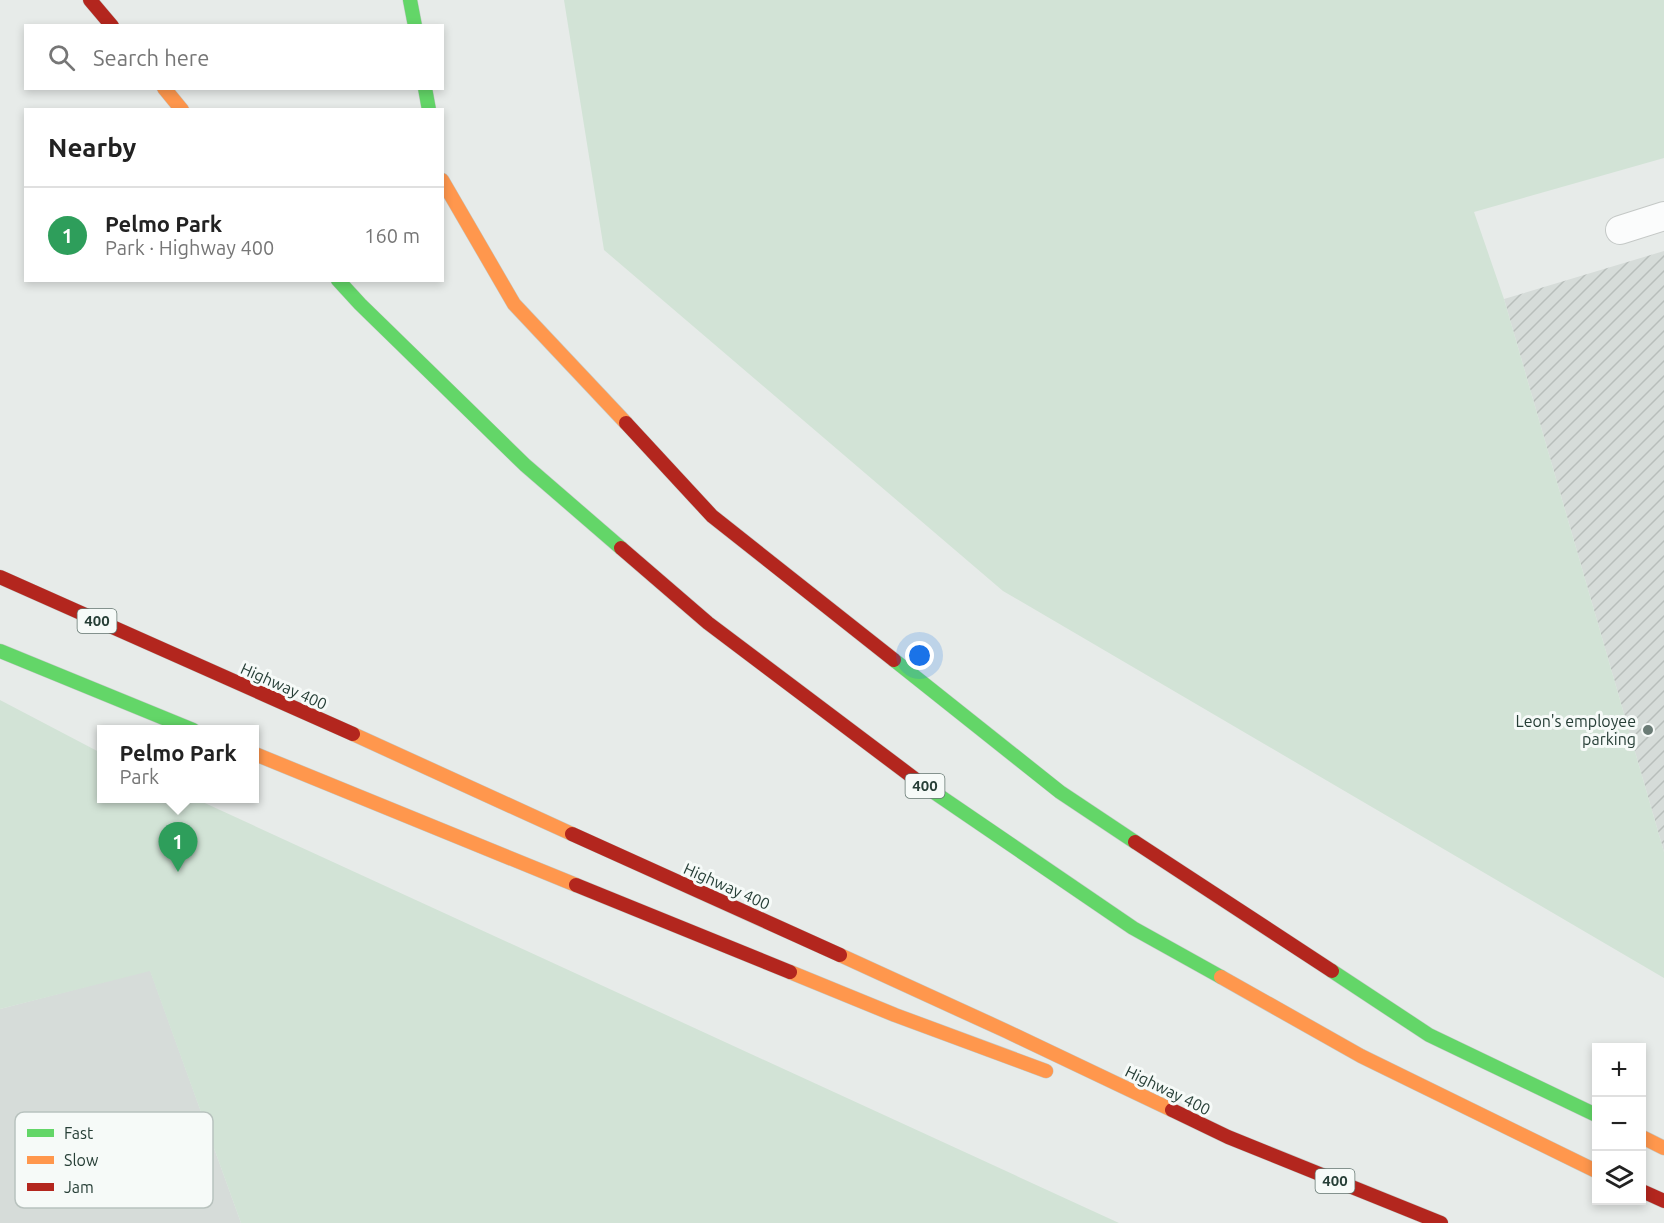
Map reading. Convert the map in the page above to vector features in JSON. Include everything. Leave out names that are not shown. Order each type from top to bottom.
[{"type":"highway","points":[[90,0],[110,24]]},
{"type":"highway","points":[[410,0],[414,24]]},
{"type":"highway","points":[[166,90],[180,108]]},
{"type":"highway","points":[[425,90],[429,108]]},
{"type":"highway","points":[[444,183],[514,304],[712,516],[1060,792],[1429,1035],[1592,1113]]},
{"type":"highway","name":"400","points":[[340,282],[525,465],[708,623],[912,777],[1133,928],[1361,1056],[1592,1170]]},
{"type":"highway","name":"Highway 400","points":[[0,577],[995,1026],[1228,1137],[1441,1223]]},
{"type":"highway","points":[[0,651],[183,725]]},
{"type":"highway","points":[[259,756],[895,1016],[1062,1076]]},
{"type":"highway","points":[[1095,1089],[1228,1137]]},
{"type":"highway","points":[[1646,1139],[1664,1148]]},
{"type":"highway","points":[[1646,1193],[1664,1201]]},
{"type":"street","points":[[1620,230],[1664,216]]},
{"type":"shaded area","points":[[1664,251],[1664,852],[1504,299]]},
{"type":"shaded area","points":[[150,970],[201,1112],[15,1112],[15,1208],[213,1208],[213,1145],[241,1223],[0,1223],[0,1009]]},
{"type":"green space","points":[[564,0],[1664,0],[1664,158],[1474,212],[1504,299],[1664,852],[1664,978],[1003,591],[604,250]]},
{"type":"green space","points":[[0,700],[97,751],[97,803],[205,803],[1119,1223],[241,1223],[213,1145],[213,1112],[201,1112],[150,971],[0,1009]]},
{"type":"traffic: fast","points":[[410,0],[415,24]]},
{"type":"traffic: fast","points":[[425,90],[429,108]]},
{"type":"traffic: fast","points":[[340,282],[525,465],[621,548]]},
{"type":"traffic: fast","points":[[0,651],[181,725]]},
{"type":"traffic: fast","points":[[894,660],[1060,792],[1135,842]]},
{"type":"traffic: fast","points":[[919,782],[1133,928],[1221,977]]},
{"type":"traffic: fast","points":[[1332,971],[1429,1035],[1592,1113]]},
{"type":"traffic: slow","points":[[166,90],[180,108]]},
{"type":"traffic: slow","points":[[444,183],[514,304],[626,423]]},
{"type":"traffic: slow","points":[[353,734],[572,834]]},
{"type":"traffic: slow","points":[[259,756],[576,885]]},
{"type":"traffic: slow","points":[[840,955],[1172,1110]]},
{"type":"traffic: slow","points":[[790,972],[895,1015],[1046,1071]]},
{"type":"traffic: slow","points":[[1221,977],[1361,1056],[1592,1169]]},
{"type":"traffic: slow","points":[[1646,1139],[1664,1148]]},
{"type":"traffic: jam","points":[[90,0],[110,24]]},
{"type":"traffic: jam","points":[[626,423],[712,516],[894,660]]},
{"type":"traffic: jam","points":[[621,548],[708,623],[919,782]]},
{"type":"traffic: jam","points":[[0,577],[353,734]]},
{"type":"traffic: jam","points":[[572,834],[840,955]]},
{"type":"traffic: jam","points":[[1135,842],[1332,971]]},
{"type":"traffic: jam","points":[[576,885],[790,972]]},
{"type":"traffic: jam","points":[[1172,1110],[1228,1137],[1441,1223]]},
{"type":"traffic: jam","points":[[1646,1193],[1664,1201]]},
{"type":"place","name":"Leon's employee parking","points":[[1648,730]]},
{"type":"place","name":"Pelmo Park","points":[[178,872]]}]
